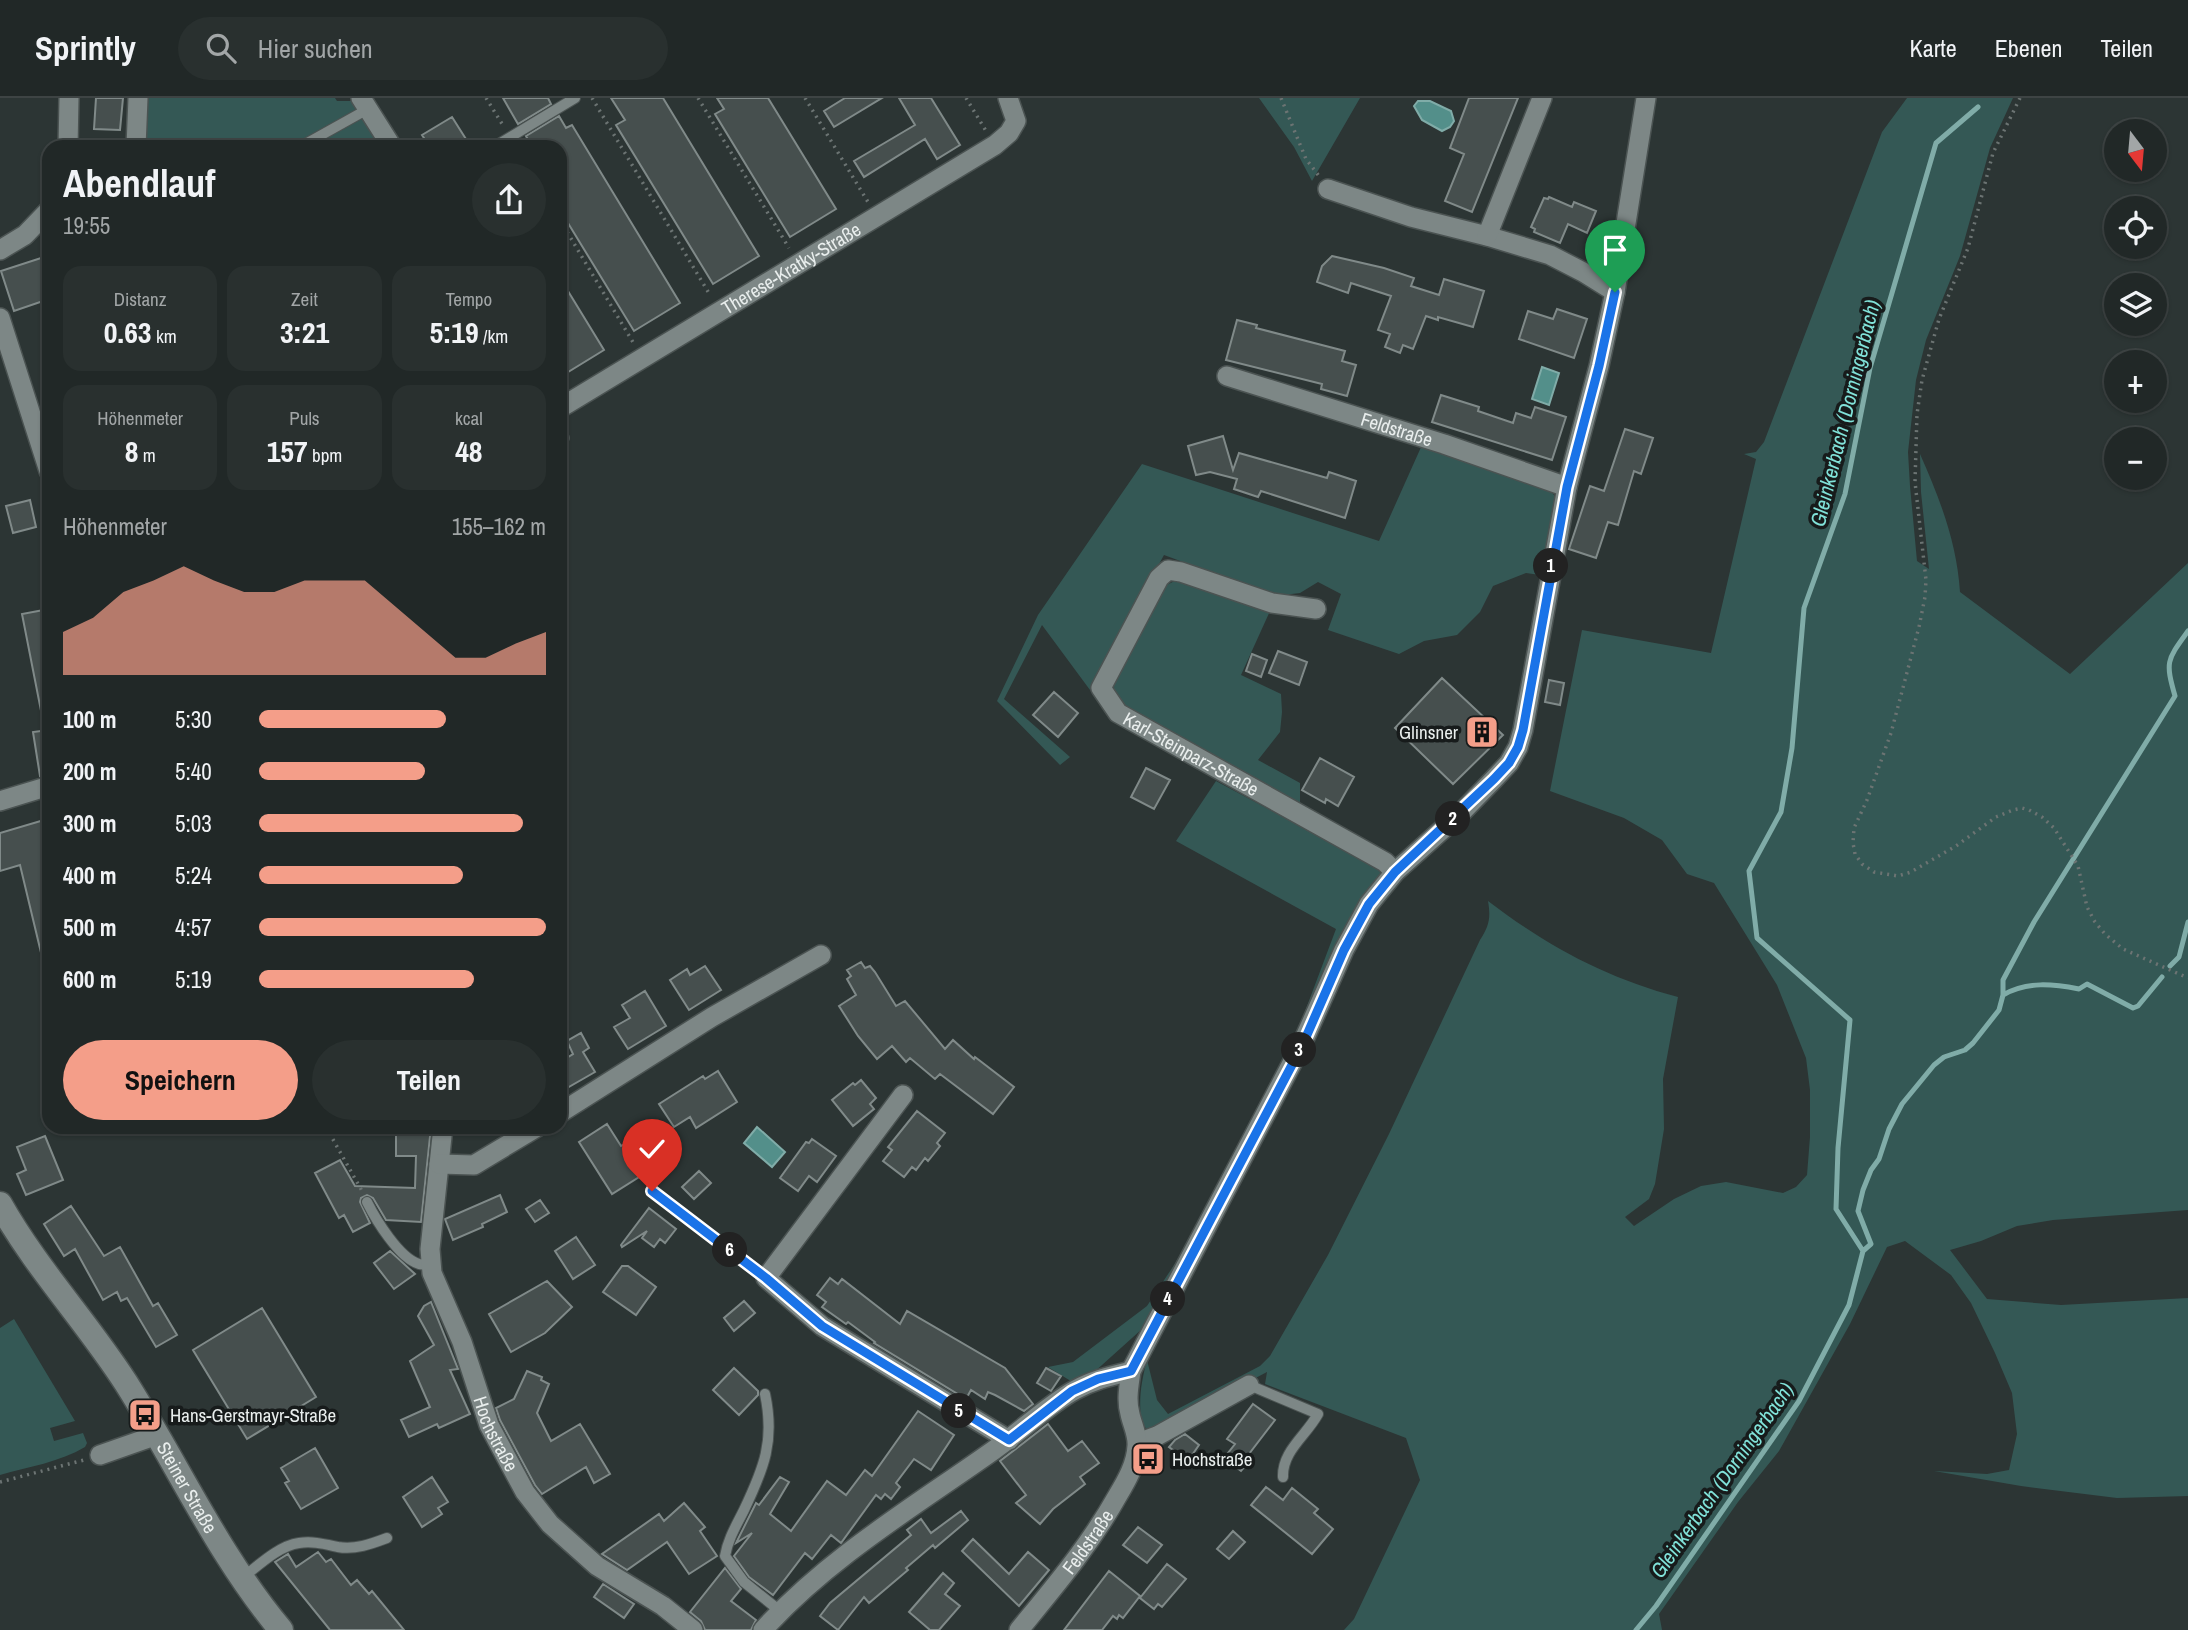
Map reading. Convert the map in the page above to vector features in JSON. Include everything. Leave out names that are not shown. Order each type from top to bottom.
[{"type":"street","points":[[68,140],[69,98]]},
{"type":"street","points":[[136,140],[138,98]]},
{"type":"street","name":"Therese-Kratky-Straße","points":[[567,404],[995,145],[1009,133],[1016,121],[1008,98]]},
{"type":"street","points":[[1487,236],[1542,98]]},
{"type":"street","points":[[1249,1385],[1157,1436],[1138,1443],[1129,1411],[1131,1371],[1303,1044],[1356,926],[1369,904],[1395,872],[1494,779],[1509,763],[1518,747],[1567,487],[1599,366],[1615,292],[1646,98]]},
{"type":"street","points":[[365,104],[388,140]]},
{"type":"street","points":[[1328,189],[1411,217],[1550,255],[1615,292]]},
{"type":"street","points":[[0,250],[25,234],[42,217]]},
{"type":"street","points":[[0,318],[42,449]]},
{"type":"street","name":"Feldstraße","points":[[1227,376],[1444,444],[1567,487]]},
{"type":"street","name":"Karl-Steinparz-Straße","points":[[1316,609],[1272,603],[1168,570],[1159,578],[1101,688],[1118,713],[1385,862],[1395,872]]},
{"type":"street","points":[[0,801],[42,788]]},
{"type":"street","points":[[567,1109],[712,1017],[821,955]]},
{"type":"street","points":[[903,1095],[766,1278],[822,1326],[1009,1440]]},
{"type":"street","name":"Hochstraße","points":[[442,1134],[430,1264],[463,1342],[489,1425],[525,1492],[550,1524],[597,1566],[663,1606],[694,1630]]},
{"type":"street","points":[[439,1164],[474,1165],[525,1134]]},
{"type":"street","name":"Steiner Straße","points":[[0,1204],[44,1273],[124,1380],[242,1578],[281,1630]]},
{"type":"street","points":[[763,1630],[817,1578],[1009,1440],[1072,1391],[1098,1379],[1131,1371]]},
{"type":"street","points":[[100,1455],[157,1435]]},
{"type":"street","name":"Feldstraße","points":[[1019,1630],[1068,1572],[1098,1531],[1135,1462],[1138,1443]]},
{"type":"lane","points":[[505,140],[575,98]]},
{"type":"lane","points":[[311,140],[365,104]]},
{"type":"lane","points":[[652,1191],[766,1278]]},
{"type":"lane","points":[[367,1202],[375,1218],[405,1255],[418,1264],[430,1264]]},
{"type":"lane","points":[[1249,1385],[1318,1414],[1285,1457],[1283,1477]]},
{"type":"lane","points":[[765,1394],[769,1414],[769,1442],[758,1480],[727,1542],[725,1556],[744,1582],[780,1611]]},
{"type":"lane","points":[[242,1578],[278,1552],[296,1543],[323,1542],[340,1547],[364,1546],[387,1538]]},
{"type":"path","points":[[486,98],[510,137]]},
{"type":"path","points":[[592,98],[720,312]]},
{"type":"path","points":[[698,98],[799,265]]},
{"type":"path","points":[[805,98],[876,216]]},
{"type":"path","points":[[966,98],[995,145]]},
{"type":"path","points":[[1281,98],[1306,159],[1328,189]]},
{"type":"path","points":[[2020,98],[1993,153],[1968,248],[1939,319],[1922,380],[1917,414],[1915,482],[1926,580],[1925,597],[1891,733],[1854,828],[1855,854],[1862,864],[1874,872],[1898,876],[1911,872],[1946,852],[1996,817],[2022,808],[2042,817],[2054,828],[2078,866],[2087,907],[2105,934],[2123,949],[2188,978]]},
{"type":"path","points":[[567,232],[643,358]]},
{"type":"path","points":[[330,1134],[357,1179],[367,1202]]},
{"type":"path","points":[[0,1482],[100,1455]]},
{"type":"shaded area","points":[[147,98],[335,98],[337,101],[352,101],[375,140],[144,140]]},
{"type":"shaded area","points":[[1259,98],[1360,98],[1312,181],[1294,147]]},
{"type":"shaded area","points":[[1907,98],[2013,98],[1990,148],[1960,256],[1926,340],[1916,380],[1908,452],[1917,561],[1929,569],[1920,454],[1946,522],[1955,556],[1960,592],[2070,674],[2188,563],[2188,1210],[2053,1220],[2017,1226],[1950,1250],[1987,1299],[2061,1305],[2188,1298],[2188,1496],[2117,1498],[2021,1486],[1934,1471],[1987,1474],[2009,1470],[2017,1434],[2012,1393],[1971,1303],[1951,1275],[1905,1241],[1887,1247],[1850,1324],[1779,1451],[1738,1502],[1659,1614],[1662,1630],[1344,1630],[1354,1619],[1420,1480],[1406,1438],[1265,1384],[1267,1372],[1150,1431],[1142,1425],[1140,1408],[1147,1360],[1157,1400],[1168,1414],[1260,1366],[1270,1356],[1328,1255],[1389,1134],[1485,930],[1489,917],[1488,901],[1532,932],[1578,959],[1626,980],[1678,997],[1663,1079],[1664,1129],[1655,1184],[1649,1199],[1625,1217],[1634,1226],[1674,1199],[1701,1186],[1726,1182],[1783,1193],[1796,1187],[1807,1175],[1810,1090],[1806,1058],[1777,985],[1714,883],[1687,874],[1662,840],[1624,818],[1550,791],[1582,630],[1711,653],[1756,459],[1744,454],[1756,452],[1764,442],[1882,132]]},
{"type":"shaded area","points":[[1418,101],[1430,101],[1451,111],[1454,121],[1450,127],[1442,131],[1422,120],[1414,106]]},
{"type":"shaded area","points":[[1542,367],[1559,373],[1549,405],[1532,399]]},
{"type":"shaded area","points":[[1422,445],[1546,486],[1554,495],[1557,504],[1540,575],[1526,573],[1493,586],[1480,612],[1457,635],[1424,641],[1399,654],[1328,630],[1341,594],[1318,582],[1300,593],[1275,596],[1164,555],[1090,690],[1042,625],[1004,699],[1070,757],[1060,765],[997,701],[1038,615],[1142,464],[1379,541]]},
{"type":"shaded area","points":[[1180,578],[1270,611],[1241,675],[1281,694],[1280,732],[1258,760],[1300,783],[1300,803],[1132,714],[1116,695],[1113,680],[1165,586]]},
{"type":"shaded area","points":[[1216,781],[1384,871],[1295,1038],[1336,929],[1176,841]]},
{"type":"shaded area","points":[[757,1127],[785,1152],[772,1167],[744,1143]]},
{"type":"shaded area","points":[[1234,1152],[1183,1258],[1142,1329],[1092,1374],[1074,1383],[1048,1367],[1073,1362],[1147,1306],[1176,1262]]},
{"type":"shaded area","points":[[14,1319],[75,1421],[50,1428],[54,1441],[83,1433],[87,1443],[85,1447],[65,1457],[0,1475],[0,1328]]},
{"type":"building","points":[[96,98],[123,98],[120,130],[94,129]]},
{"type":"building","points":[[503,98],[548,98],[551,104],[518,124]]},
{"type":"building","points":[[611,98],[663,98],[759,256],[713,284],[616,125],[625,120]]},
{"type":"building","points":[[717,98],[768,98],[836,209],[790,237],[715,114],[724,109]]},
{"type":"building","points":[[845,98],[882,98],[834,127],[824,111]]},
{"type":"building","points":[[899,98],[931,98],[960,145],[937,159],[925,139],[864,177],[854,161],[915,125]]},
{"type":"building","points":[[1469,98],[1518,98],[1472,212],[1445,201],[1464,154],[1450,148]]},
{"type":"building","points":[[559,116],[566,128],[572,125],[680,303],[634,331],[567,221],[567,140],[528,140],[526,136]]},
{"type":"building","points":[[452,117],[467,140],[425,140],[422,135]]},
{"type":"building","points":[[1549,197],[1572,207],[1574,202],[1596,211],[1587,233],[1568,224],[1560,243],[1534,232],[1535,229],[1531,227],[1544,198]]},
{"type":"building","points":[[1332,256],[1414,278],[1411,286],[1439,295],[1444,279],[1484,291],[1473,327],[1426,316],[1413,349],[1403,345],[1400,353],[1385,347],[1390,334],[1378,330],[1391,296],[1351,283],[1348,293],[1317,282],[1322,266]]},
{"type":"building","points":[[41,258],[42,301],[14,311],[1,271]]},
{"type":"building","points":[[567,289],[604,350],[567,373]]},
{"type":"building","points":[[1557,309],[1587,319],[1574,358],[1519,339],[1528,311],[1553,319]]},
{"type":"building","points":[[1237,320],[1257,325],[1256,328],[1345,351],[1342,361],[1356,365],[1347,396],[1321,389],[1322,384],[1226,360]]},
{"type":"building","points":[[1441,395],[1479,407],[1478,411],[1513,423],[1516,413],[1531,418],[1535,407],[1566,417],[1552,460],[1432,422]]},
{"type":"building","points":[[1625,429],[1653,438],[1641,474],[1634,471],[1618,525],[1608,522],[1596,558],[1569,549],[1590,486],[1604,491]]},
{"type":"building","points":[[1223,436],[1233,470],[1239,453],[1327,478],[1329,472],[1356,481],[1345,518],[1261,491],[1258,497],[1234,489],[1237,479],[1210,472],[1196,475],[1188,446]]},
{"type":"building","points":[[30,500],[36,527],[13,533],[6,506]]},
{"type":"building","points":[[42,610],[42,716],[22,614]]},
{"type":"building","points":[[1278,651],[1307,662],[1299,685],[1269,673]]},
{"type":"building","points":[[1252,654],[1267,660],[1261,677],[1246,671]]},
{"type":"building","name":"Glinsner","points":[[1442,678],[1503,735],[1453,784],[1395,728]]},
{"type":"building","points":[[1549,680],[1564,683],[1560,705],[1545,702]]},
{"type":"building","points":[[1054,692],[1078,713],[1058,737],[1033,715]]},
{"type":"building","points":[[42,731],[40,776],[33,732]]},
{"type":"building","points":[[1320,758],[1354,777],[1338,806],[1326,799],[1325,803],[1302,790]]},
{"type":"building","points":[[1146,768],[1170,780],[1154,809],[1131,797]]},
{"type":"building","points":[[42,821],[42,957],[20,865],[0,871],[0,833]]},
{"type":"building","points":[[861,962],[865,968],[870,966],[875,972],[896,1006],[905,1001],[945,1049],[953,1040],[974,1059],[975,1057],[1014,1087],[993,1114],[940,1074],[935,1079],[910,1058],[906,1062],[892,1046],[877,1059],[839,1006],[856,995],[847,979],[851,976],[847,970]]},
{"type":"building","points":[[705,966],[721,990],[689,1010],[670,980],[687,969],[690,975]]},
{"type":"building","points":[[645,991],[666,1026],[628,1049],[614,1027],[630,1018],[622,1005]]},
{"type":"building","points":[[581,1033],[589,1048],[583,1052],[595,1072],[567,1088],[567,1058],[573,1054],[567,1041]]},
{"type":"building","points":[[718,1071],[737,1102],[696,1128],[690,1117],[674,1127],[659,1104],[703,1076],[705,1079]]},
{"type":"building","points":[[861,1080],[876,1098],[870,1104],[874,1109],[853,1126],[832,1100]]},
{"type":"building","points":[[917,1111],[945,1133],[937,1143],[940,1146],[928,1161],[925,1158],[916,1170],[912,1167],[904,1177],[883,1161],[892,1150],[888,1147]]},
{"type":"building","points":[[607,1124],[621,1146],[644,1132],[663,1162],[612,1194],[579,1142]]},
{"type":"building","points":[[396,1134],[430,1134],[421,1222],[386,1220],[373,1198],[367,1195],[361,1198],[360,1202],[370,1223],[353,1232],[344,1215],[339,1218],[315,1173],[340,1160],[355,1186],[415,1188],[416,1156],[396,1156]]},
{"type":"building","points":[[45,1136],[63,1180],[26,1195],[17,1174],[26,1170],[17,1147]]},
{"type":"building","points":[[812,1139],[836,1156],[817,1182],[809,1176],[798,1191],[780,1178],[806,1142],[809,1143]]},
{"type":"building","points":[[699,1171],[711,1183],[694,1199],[682,1187]]},
{"type":"building","points":[[500,1195],[507,1212],[482,1224],[483,1227],[453,1240],[445,1219]]},
{"type":"building","points":[[540,1200],[549,1213],[535,1222],[526,1209]]},
{"type":"building","points":[[71,1206],[104,1256],[120,1247],[153,1306],[158,1303],[177,1335],[156,1347],[127,1298],[121,1301],[117,1292],[103,1300],[75,1249],[64,1256],[44,1224]]},
{"type":"building","points":[[649,1208],[676,1229],[665,1243],[660,1239],[654,1247],[642,1238],[647,1231],[622,1247],[621,1245]]},
{"type":"building","points":[[576,1237],[595,1265],[573,1279],[555,1251]]},
{"type":"building","points":[[390,1251],[415,1274],[394,1289],[374,1263]]},
{"type":"building","points":[[622,1266],[628,1266],[656,1287],[636,1315],[603,1292]]},
{"type":"building","points":[[830,1278],[838,1284],[842,1279],[900,1324],[907,1311],[1005,1368],[1033,1404],[1024,1411],[988,1392],[985,1399],[971,1390],[966,1399],[874,1343],[848,1322],[846,1324],[822,1307],[826,1302],[817,1295]]},
{"type":"building","points":[[547,1281],[572,1307],[545,1333],[511,1352],[489,1314]]},
{"type":"building","points":[[744,1301],[755,1313],[734,1331],[724,1318]]},
{"type":"building","points":[[431,1302],[458,1369],[450,1370],[470,1414],[439,1428],[437,1424],[409,1437],[401,1420],[430,1407],[410,1361],[434,1345],[418,1316],[424,1306]]},
{"type":"building","points":[[262,1308],[316,1397],[247,1439],[193,1350]]},
{"type":"building","points":[[734,1368],[758,1391],[758,1395],[739,1415],[713,1390]]},
{"type":"building","points":[[1046,1368],[1061,1376],[1051,1391],[1037,1383]]},
{"type":"building","points":[[527,1371],[542,1377],[541,1380],[549,1384],[537,1413],[551,1441],[580,1424],[610,1474],[594,1483],[586,1467],[542,1494],[500,1420],[496,1408],[514,1399]]},
{"type":"building","points":[[1253,1404],[1275,1420],[1249,1454],[1253,1457],[1241,1471],[1224,1458],[1235,1444],[1227,1439]]},
{"type":"building","points":[[918,1411],[954,1435],[931,1470],[914,1459],[896,1483],[900,1487],[891,1499],[885,1494],[881,1499],[876,1495],[841,1543],[831,1535],[812,1559],[805,1553],[773,1595],[749,1577],[734,1556],[752,1533],[736,1543],[756,1503],[759,1505],[780,1477],[789,1482],[770,1514],[791,1531],[827,1481],[846,1495],[865,1470],[872,1476]]},
{"type":"building","points":[[1048,1424],[1068,1451],[1082,1441],[1099,1463],[1080,1477],[1085,1484],[1053,1509],[1040,1524],[1016,1503],[1026,1495],[1000,1461]]},
{"type":"building","points":[[1185,1434],[1199,1445],[1188,1461],[1169,1447]]},
{"type":"building","points":[[315,1448],[338,1488],[301,1509],[285,1483],[289,1481],[281,1468]]},
{"type":"building","points":[[432,1477],[448,1502],[438,1508],[442,1514],[422,1527],[403,1497]]},
{"type":"building","points":[[1266,1487],[1283,1500],[1292,1488],[1318,1509],[1314,1513],[1333,1529],[1312,1554],[1251,1505]]},
{"type":"building","points":[[684,1503],[705,1527],[700,1531],[717,1556],[689,1574],[667,1542],[627,1570],[602,1554],[659,1514],[664,1521]]},
{"type":"building","points":[[961,1511],[968,1520],[935,1548],[933,1545],[869,1603],[864,1597],[838,1630],[820,1616],[830,1603],[911,1535],[907,1530],[921,1519],[931,1533]]},
{"type":"building","points":[[1138,1527],[1162,1545],[1147,1563],[1123,1545]]},
{"type":"building","points":[[1233,1531],[1245,1542],[1229,1559],[1217,1549]]},
{"type":"building","points":[[973,1539],[1009,1574],[1028,1552],[1049,1570],[1019,1606],[962,1551]]},
{"type":"building","points":[[318,1552],[326,1562],[331,1559],[351,1585],[357,1580],[369,1594],[372,1591],[404,1630],[330,1630],[275,1562],[288,1554],[296,1567]]},
{"type":"building","points":[[1167,1564],[1186,1579],[1162,1607],[1158,1604],[1154,1609],[1140,1598]]},
{"type":"building","points":[[725,1568],[741,1589],[731,1601],[756,1620],[751,1630],[705,1630],[701,1621],[690,1612]]},
{"type":"building","points":[[1109,1571],[1140,1596],[1123,1618],[1119,1615],[1117,1619],[1113,1616],[1102,1630],[1064,1630]]},
{"type":"building","points":[[943,1573],[954,1583],[945,1594],[960,1606],[939,1630],[930,1630],[909,1612]]},
{"type":"building","points":[[603,1584],[634,1604],[624,1618],[594,1597]]},
{"type":"waterway","name":"Gleinkerbach (Dorningerbach)","points":[[1636,1630],[1656,1606],[1799,1401],[1849,1305],[1863,1251],[1836,1209],[1838,1148],[1850,1020],[1757,938],[1749,871],[1781,812],[1792,748],[1804,608],[1845,494],[1870,368],[1936,143],[1978,107]]},
{"type":"waterway","points":[[1863,1251],[1871,1244],[1858,1211],[1863,1190],[1902,1104],[1934,1065],[1944,1057],[1965,1050],[1999,1010],[2003,980],[2034,922],[2175,696],[2170,661],[2188,631]]},
{"type":"waterway","points":[[2170,966],[2179,957],[2188,922]]},
{"type":"waterway","points":[[2003,995],[2021,987],[2050,985],[2079,989],[2087,984],[2133,1008],[2138,1006],[2162,977]]},
{"type":"place","name":"Glinsner","points":[[1482,732]]},
{"type":"place","name":"Hans-Gerstmayr-Straße","points":[[145,1415]]},
{"type":"place","name":"Hochstraße","points":[[1148,1459]]},
{"type":"route","points":[[652,1191],[766,1278],[822,1326],[1009,1440],[1072,1391],[1098,1379],[1131,1371],[1303,1044],[1344,950],[1369,904],[1395,872],[1462,812],[1494,779],[1509,763],[1518,747],[1567,487],[1599,366],[1615,292]]}]
